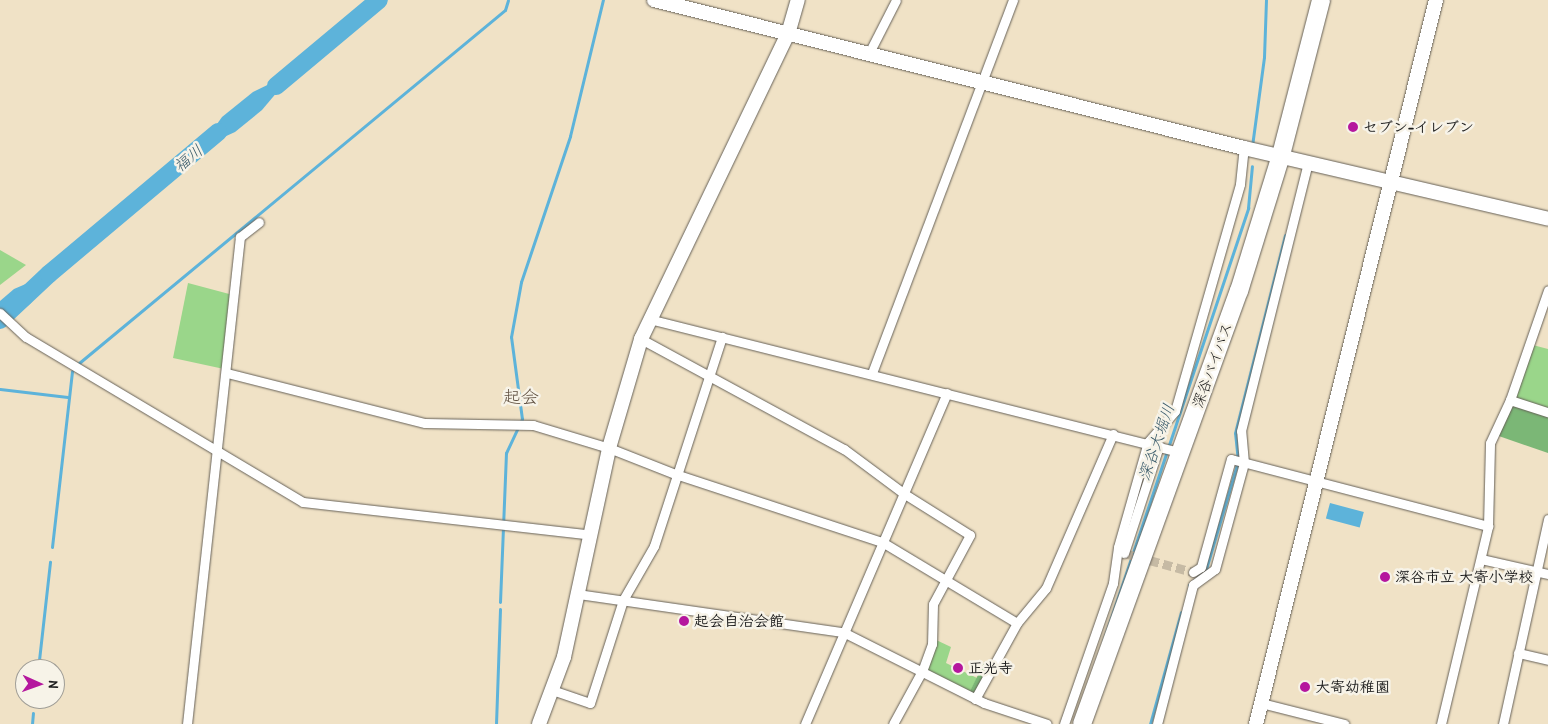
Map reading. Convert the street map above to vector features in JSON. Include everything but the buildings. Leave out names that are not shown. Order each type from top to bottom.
[{"type":"highway","name":"深谷バイパス","points":[[1082,724],[1179,452],[1239,292],[1281,155],[1321,0]]},
{"type":"street","points":[[654,0],[1244,148],[1281,155],[1390,183],[1548,219]]},
{"type":"street","points":[[539,724],[564,657],[609,448],[649,319],[788,34],[798,0]]},
{"type":"street","points":[[868,53],[896,0]]},
{"type":"street","points":[[872,373],[1013,0]]},
{"type":"street","points":[[1256,724],[1436,0]]},
{"type":"street","points":[[1064,724],[1113,583],[1118,546],[1148,442],[1175,411],[1240,184],[1244,148]]},
{"type":"street","points":[[1157,724],[1193,585],[1216,569],[1244,462],[1240,431],[1308,162]]},
{"type":"street","points":[[187,724],[227,373],[240,237],[259,222]]},
{"type":"street","points":[[1441,724],[1488,526],[1490,444],[1510,400],[1548,290]]},
{"type":"street","points":[[0,313],[33,342],[303,502],[591,536]]},
{"type":"street","points":[[649,319],[1148,442],[1179,452]]},
{"type":"street","points":[[552,690],[590,703],[623,600],[654,546],[675,474],[722,337]]},
{"type":"street","points":[[642,339],[844,449],[902,493],[970,535],[933,604],[932,644],[922,670],[893,724]]},
{"type":"street","points":[[227,373],[425,423],[533,425],[609,448],[675,474],[882,542],[947,578],[1017,623]]},
{"type":"street","points":[[805,724],[902,493],[947,393]]},
{"type":"street","points":[[1510,400],[1548,412]]},
{"type":"street","points":[[975,699],[1017,623],[1046,588],[1113,434]]},
{"type":"street","points":[[1124,553],[1160,446]]},
{"type":"street","points":[[1193,572],[1201,567],[1231,459],[1317,483],[1488,526]]},
{"type":"street","points":[[1503,724],[1548,519]]},
{"type":"street","points":[[1481,558],[1548,574]]},
{"type":"street","points":[[578,594],[843,632],[922,670],[975,699],[1047,724]]},
{"type":"street","points":[[1518,653],[1548,660]]},
{"type":"street","points":[[1261,703],[1344,724]]},
{"type":"green space","points":[[0,250],[26,265],[0,285]]},
{"type":"green space","points":[[188,283],[233,295],[224,369],[173,358]]},
{"type":"green space","points":[[1529,344],[1548,349],[1548,412],[1510,400]]},
{"type":"green space","points":[[1510,400],[1548,412],[1548,453],[1493,434]]},
{"type":"green space","points":[[932,638],[951,647],[946,663],[977,678],[968,695],[922,671]]},
{"type":"green space","points":[[985,661],[994,665],[975,699],[968,695]]},
{"type":"water","points":[[294,72],[262,110],[235,132],[200,148],[222,117],[253,92]]},
{"type":"water","points":[[49,274],[31,303],[0,329],[0,301],[14,289]]},
{"type":"water","points":[[1330,503],[1364,512],[1360,528],[1326,518]]},
{"type":"waterway","name":"福川","points":[[276,86],[379,0]]},
{"type":"waterway","points":[[79,363],[505,10],[508,0]]},
{"type":"waterway","points":[[500,602],[506,453],[522,419],[511,337],[521,282],[570,136],[603,0]]},
{"type":"waterway","name":"深谷大堀川","points":[[1252,146],[1264,57],[1266,0]]},
{"type":"waterway","name":"福川","points":[[0,320],[49,274],[218,132]]},
{"type":"waterway","name":"深谷大堀川","points":[[1103,642],[1248,208],[1252,166]]},
{"type":"waterway","points":[[1189,585],[1206,569],[1238,461],[1235,433],[1285,235]]},
{"type":"waterway","points":[[52,547],[72,371]]},
{"type":"waterway","points":[[0,389],[68,397]]},
{"type":"waterway","points":[[39,659],[50,562]]},
{"type":"waterway","points":[[496,724],[500,609]]},
{"type":"waterway","points":[[1150,724],[1181,612]]},
{"type":"waterway","points":[[32,724],[33,713]]},
{"type":"tunnel","points":[[1124,553],[1193,572]]},
{"type":"place","name":"セブン-イレブン","points":[[1353,127]]},
{"type":"place","name":"深谷市立 大寄小学校","points":[[1385,577]]},
{"type":"place","name":"起会自治会館","points":[[684,621]]},
{"type":"place","name":"正光寺","points":[[958,668]]},
{"type":"place","name":"大寄幼稚園","points":[[1305,687]]},
{"type":"district","name":"起会","points":[[521,397]]}]
